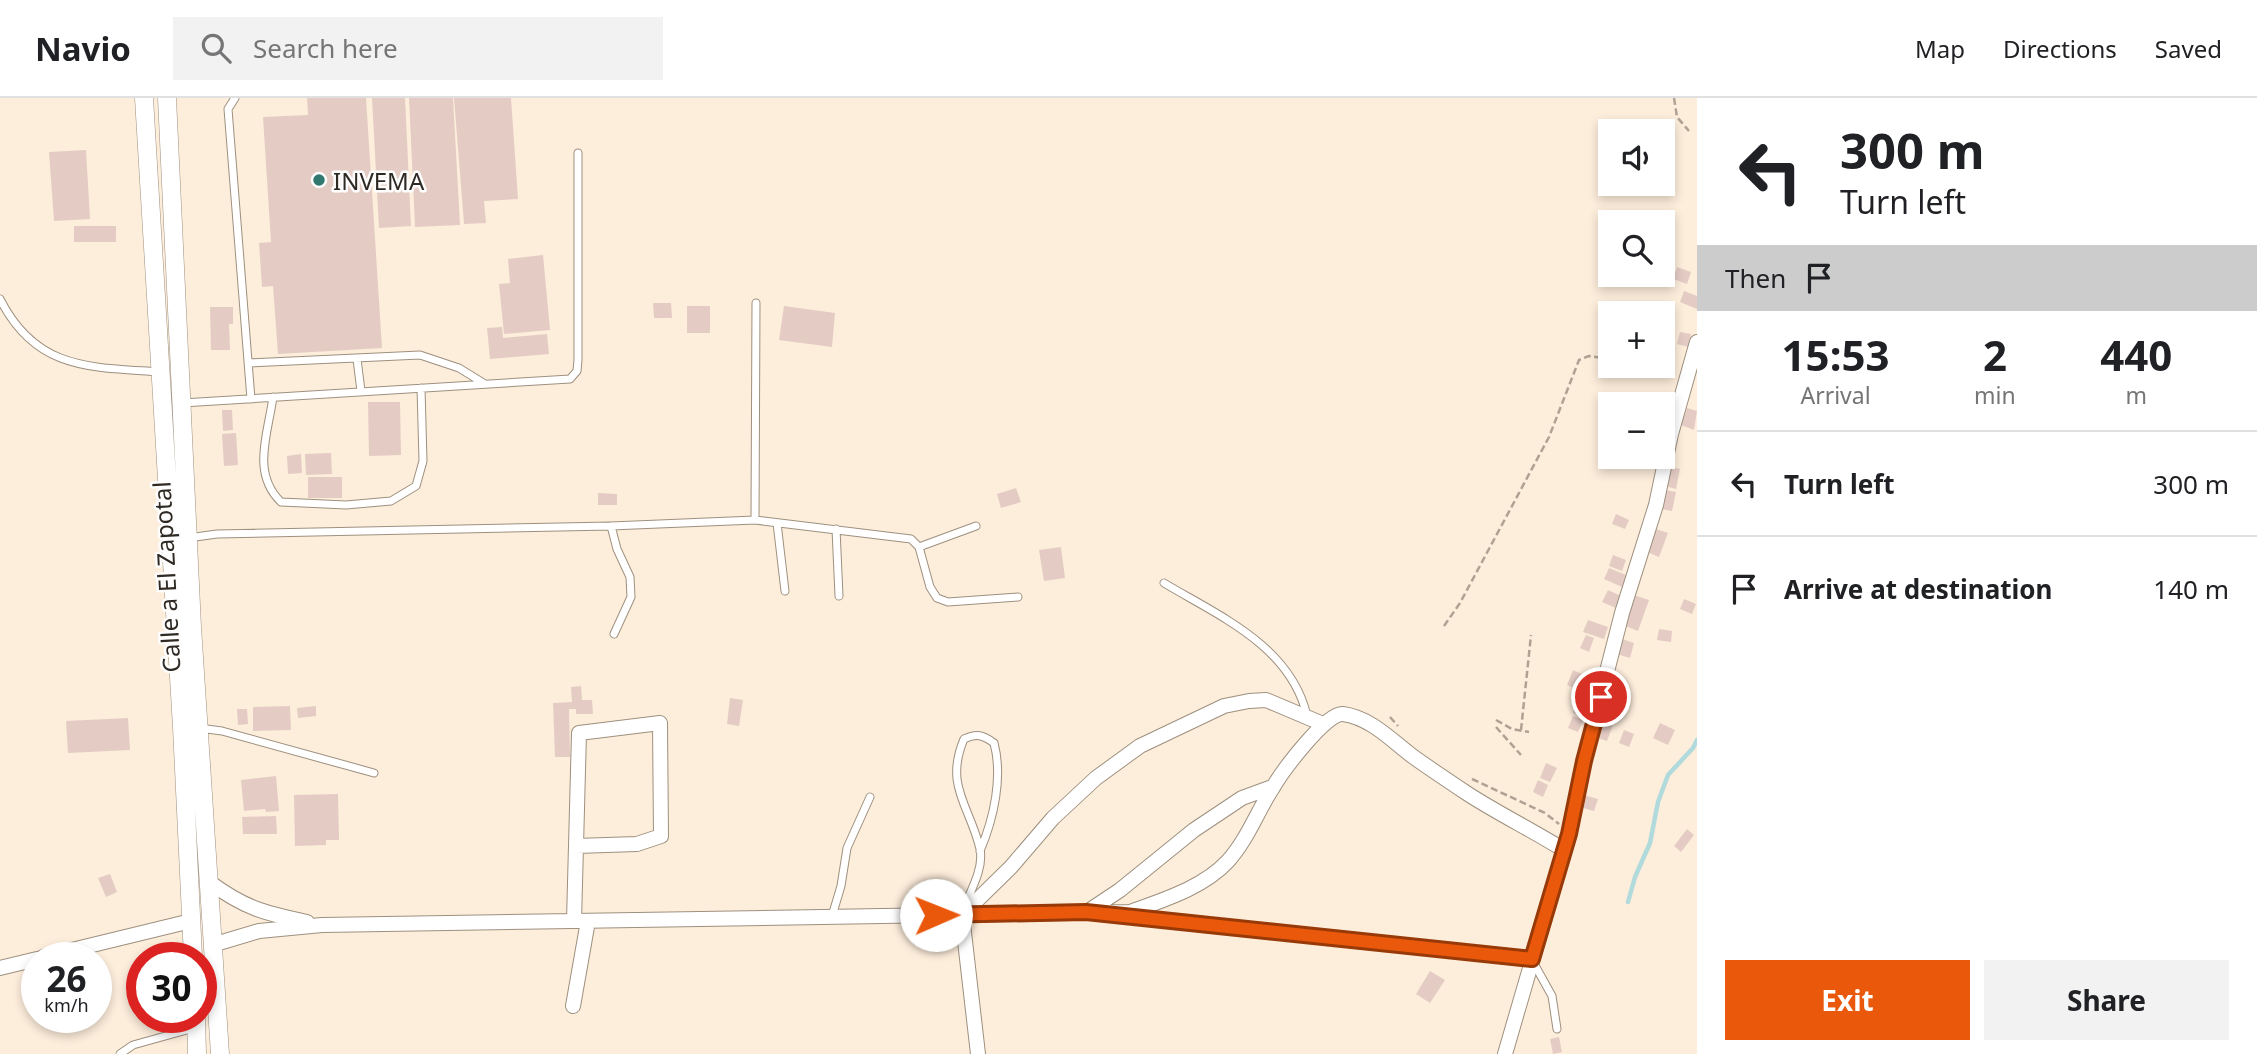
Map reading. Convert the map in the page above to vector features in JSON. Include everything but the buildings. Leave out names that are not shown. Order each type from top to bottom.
[{"type":"street","name":"Calle a El Zapotal","points":[[144,98],[192,942]]},
{"type":"street","name":"Calle a El Zapotal","points":[[167,98],[198,727],[212,942]]},
{"type":"street","points":[[1505,1054],[1569,834],[1584,761],[1622,612],[1656,505],[1671,434],[1697,342]]},
{"type":"street","points":[[962,915],[1011,867],[1053,818],[1096,778],[1140,746],[1224,706],[1249,701],[1266,700],[1323,724]]},
{"type":"street","points":[[217,943],[258,931],[322,925],[1130,912],[1166,900],[1197,884],[1226,862],[1241,843],[1272,787],[1323,724],[1336,714],[1342,713],[1362,719],[1469,795],[1564,850]]},
{"type":"street","points":[[573,1006],[581,921],[576,846],[579,733],[660,723],[661,836],[637,844],[576,846]]},
{"type":"street","points":[[1086,912],[1120,890],[1194,830],[1242,798],[1272,787]]},
{"type":"street","points":[[208,881],[230,897],[259,912],[322,925]]},
{"type":"street","points":[[1086,912],[1532,959]]},
{"type":"street","points":[[962,915],[978,1054]]},
{"type":"street","points":[[105,942],[191,921]]},
{"type":"street","points":[[0,968],[21,963]]},
{"type":"street","name":"Calle a El Zapotal","points":[[217,1013],[220,1054]]},
{"type":"street","points":[[196,1033],[197,1054]]},
{"type":"lane","points":[[234,98],[228,110],[251,399]]},
{"type":"lane","points":[[182,403],[570,379],[577,371],[578,153]]},
{"type":"lane","points":[[0,299],[26,339],[57,358],[77,364],[160,372]]},
{"type":"lane","points":[[755,520],[756,303]]},
{"type":"lane","points":[[248,363],[420,355],[459,368],[485,384]]},
{"type":"lane","points":[[357,359],[361,391]]},
{"type":"lane","points":[[273,397],[263,470],[271,493],[281,502],[346,505],[391,501],[416,486],[423,461],[421,388]]},
{"type":"lane","points":[[188,538],[217,534],[611,526],[755,520],[911,539],[919,547],[930,587],[937,598],[948,602],[1018,597]]},
{"type":"lane","points":[[777,523],[785,591]]},
{"type":"lane","points":[[611,526],[617,549],[630,577],[631,597],[614,634]]},
{"type":"lane","points":[[919,547],[976,526]]},
{"type":"lane","points":[[836,529],[839,596]]},
{"type":"lane","points":[[1164,583],[1244,629],[1289,674],[1303,701],[1307,716]]},
{"type":"lane","points":[[198,727],[222,731],[374,773]]},
{"type":"lane","points":[[962,915],[978,872],[980,851],[990,821],[998,782],[995,743],[984,736],[974,734],[964,738],[959,750],[957,787],[980,851]]},
{"type":"lane","points":[[832,917],[841,886],[847,848],[870,797]]},
{"type":"lane","points":[[1532,959],[1552,996],[1557,1029]]},
{"type":"lane","points":[[120,1054],[133,1045],[166,1033]]},
{"type":"path","points":[[1674,98],[1677,117],[1689,131]]},
{"type":"path","points":[[1444,626],[1460,603],[1549,437],[1579,360],[1589,356],[1598,357]]},
{"type":"path","points":[[1521,730],[1531,635]]},
{"type":"path","points":[[1496,720],[1512,729],[1529,732]]},
{"type":"path","points":[[1496,727],[1521,755]]},
{"type":"path","points":[[1467,776],[1545,813],[1569,834]]},
{"type":"waterway","points":[[1628,902],[1635,877],[1650,843],[1658,802],[1668,775],[1697,740]]},
{"type":"place","name":"INVEMA","points":[[319,180]]},
{"type":"route","points":[[936,915],[1086,912],[1532,959],[1569,834],[1601,697]]}]
